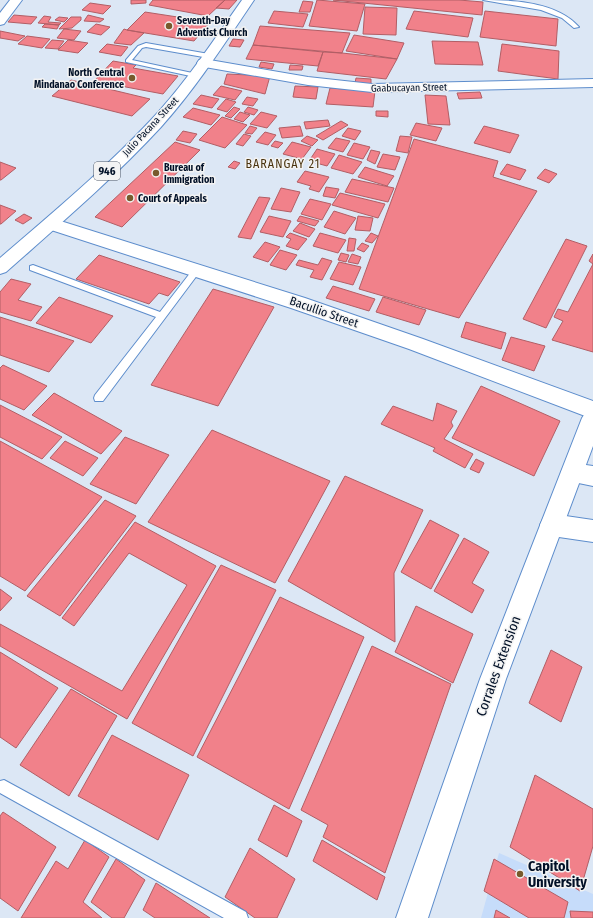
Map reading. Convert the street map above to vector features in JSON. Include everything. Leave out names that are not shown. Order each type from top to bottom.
[{"type":"main road","points":[[0,21],[16,0]]},
{"type":"main road","name":"Julio Pacana Street","points":[[0,268],[51,224],[141,139],[203,65],[248,0]]},
{"type":"main road","name":"Gaabucayan Street","points":[[203,65],[308,81],[372,88],[593,83]]},
{"type":"main road","name":"Bacullio Street","points":[[51,224],[197,270],[408,342],[593,410]]},
{"type":"main road","name":"Corrales Extension","points":[[412,918],[493,678],[552,525],[582,475],[593,418]]},
{"type":"main road","points":[[552,525],[593,531]]},
{"type":"lane","points":[[486,0],[542,8],[564,17],[576,27]]},
{"type":"lane","points":[[146,44],[203,65],[128,61],[140,47],[146,44]]},
{"type":"lane","points":[[33,268],[162,316]]},
{"type":"lane","points":[[99,398],[197,270]]},
{"type":"lane","points":[[4,787],[240,918]]},
{"type":"shaded area","name":"Capitol University","points":[[499,853],[593,894],[593,918],[481,918]]},
{"type":"building","points":[[131,0],[146,0],[146,3],[131,4]]},
{"type":"building","points":[[153,0],[225,0],[208,16],[149,5]]},
{"type":"building","points":[[225,0],[237,0],[229,9],[216,8]]},
{"type":"building","points":[[317,0],[365,4],[357,31],[309,26]]},
{"type":"building","points":[[333,0],[459,0],[483,2],[482,15]]},
{"type":"building","points":[[303,1],[313,2],[310,12],[299,12]]},
{"type":"building","points":[[90,3],[111,6],[103,14],[82,10]]},
{"type":"building","points":[[365,7],[397,8],[396,35],[363,34]]},
{"type":"building","points":[[274,11],[308,14],[303,27],[268,23]]},
{"type":"building","points":[[414,11],[473,18],[468,37],[406,29]]},
{"type":"building","points":[[485,11],[558,19],[556,46],[480,37]]},
{"type":"building","name":"Seventh-Day Adventist Church","points":[[145,12],[210,22],[194,41],[127,30]]},
{"type":"building","points":[[14,15],[37,17],[31,24],[8,22]]},
{"type":"building","points":[[88,15],[104,19],[100,22],[84,21]]},
{"type":"building","points":[[44,16],[51,17],[48,22],[61,23],[59,25],[38,23]]},
{"type":"building","points":[[59,17],[68,18],[64,22],[55,20]]},
{"type":"building","points":[[71,17],[81,17],[81,20],[72,28],[59,29]]},
{"type":"building","points":[[45,24],[59,25],[57,29],[42,27]]},
{"type":"building","points":[[96,24],[110,27],[101,35],[87,32]]},
{"type":"building","points":[[260,26],[350,33],[342,53],[253,45]]},
{"type":"building","points":[[64,29],[81,31],[74,40],[57,38]]},
{"type":"building","points":[[124,29],[144,33],[131,45],[114,43]]},
{"type":"building","points":[[0,31],[25,36],[18,41],[0,38]]},
{"type":"building","points":[[354,35],[404,43],[397,59],[346,51]]},
{"type":"building","points":[[27,36],[50,39],[42,48],[18,44]]},
{"type":"building","points":[[233,39],[244,40],[240,47],[229,46]]},
{"type":"building","points":[[52,40],[64,41],[58,49],[45,48]]},
{"type":"building","points":[[68,40],[88,43],[78,53],[58,50]]},
{"type":"building","points":[[432,41],[478,42],[483,65],[435,64]]},
{"type":"building","points":[[107,44],[128,47],[121,56],[99,52]]},
{"type":"building","points":[[502,44],[559,51],[558,79],[498,71]]},
{"type":"building","points":[[253,45],[323,52],[318,66],[246,59]]},
{"type":"building","points":[[323,52],[397,59],[386,79],[317,71]]},
{"type":"building","points":[[113,61],[136,65],[133,68],[178,76],[163,94],[94,81]]},
{"type":"building","points":[[261,62],[274,64],[272,69],[259,67]]},
{"type":"building","points":[[290,65],[303,66],[302,70],[289,70]]},
{"type":"building","points":[[227,74],[270,76],[265,94],[224,84]]},
{"type":"building","points":[[356,78],[371,79],[371,84],[355,83]]},
{"type":"building","points":[[71,80],[150,99],[132,116],[52,96]]},
{"type":"building","points":[[221,86],[242,91],[235,100],[213,95]]},
{"type":"building","points":[[295,86],[318,87],[316,99],[293,97]]},
{"type":"building","points":[[330,88],[375,91],[373,107],[326,104]]},
{"type":"building","points":[[480,92],[482,98],[459,99],[457,93]]},
{"type":"building","points":[[201,95],[219,99],[212,108],[193,104]]},
{"type":"building","points":[[425,95],[446,96],[450,125],[428,124]]},
{"type":"building","points":[[247,97],[258,99],[253,106],[242,104]]},
{"type":"building","points":[[226,99],[236,102],[227,112],[217,109]]},
{"type":"building","points":[[234,107],[240,109],[231,118],[225,116]]},
{"type":"building","points":[[248,107],[258,110],[254,115],[244,112]]},
{"type":"building","points":[[193,108],[220,115],[211,125],[183,117]]},
{"type":"building","points":[[376,111],[388,111],[388,117],[376,116]]},
{"type":"building","points":[[240,112],[250,115],[243,122],[234,119]]},
{"type":"building","points":[[261,112],[277,116],[267,128],[250,124]]},
{"type":"building","points":[[222,117],[247,125],[225,148],[199,140]]},
{"type":"building","points":[[328,120],[330,126],[306,129],[304,122]]},
{"type":"building","points":[[341,121],[348,125],[323,140],[316,136]]},
{"type":"building","points":[[416,123],[442,128],[436,141],[410,135]]},
{"type":"building","points":[[250,126],[257,128],[252,134],[245,133]]},
{"type":"building","points":[[300,126],[303,136],[282,138],[279,128]]},
{"type":"building","points":[[484,126],[519,135],[510,153],[474,143]]},
{"type":"building","points":[[348,128],[361,131],[355,140],[342,136]]},
{"type":"building","points":[[183,131],[197,134],[190,143],[176,140]]},
{"type":"building","points":[[265,132],[276,135],[268,145],[256,142]]},
{"type":"building","points":[[244,134],[251,136],[243,146],[236,144]]},
{"type":"building","points":[[307,136],[318,140],[312,146],[301,141]]},
{"type":"building","points":[[400,136],[412,137],[408,153],[396,151]]},
{"type":"building","points":[[336,138],[350,141],[343,152],[328,148]]},
{"type":"building","points":[[414,139],[498,161],[493,177],[537,191],[459,318],[359,289]]},
{"type":"building","points":[[275,141],[283,143],[278,148],[271,146]]},
{"type":"building","points":[[175,142],[200,150],[122,227],[95,217]]},
{"type":"building","points":[[292,142],[311,147],[302,159],[283,154]]},
{"type":"building","points":[[354,143],[370,147],[363,159],[347,155]]},
{"type":"building","points":[[317,149],[335,154],[327,166],[309,161]]},
{"type":"building","points":[[371,150],[380,152],[375,164],[367,160]]},
{"type":"building","points":[[383,154],[400,157],[395,170],[377,167]]},
{"type":"building","points":[[339,155],[362,162],[353,174],[331,168]]},
{"type":"building","points":[[234,161],[240,163],[235,169],[228,167]]},
{"type":"building","points":[[0,162],[16,168],[1,180],[0,180]]},
{"type":"building","points":[[507,164],[526,170],[520,180],[500,174]]},
{"type":"building","points":[[365,167],[394,176],[387,186],[358,177]]},
{"type":"building","points":[[545,169],[557,174],[549,183],[537,178]]},
{"type":"building","points":[[305,171],[329,177],[319,192],[309,189],[311,186],[297,182]]},
{"type":"building","points":[[352,179],[394,188],[388,202],[345,192]]},
{"type":"building","points":[[326,187],[339,189],[335,198],[323,196]]},
{"type":"building","points":[[281,188],[300,192],[291,212],[271,209]]},
{"type":"building","points":[[340,193],[385,204],[378,218],[332,205]]},
{"type":"building","points":[[259,197],[270,198],[251,239],[238,237]]},
{"type":"building","points":[[310,199],[331,204],[322,220],[301,214]]},
{"type":"building","points":[[0,205],[16,211],[1,224],[0,224]]},
{"type":"building","points":[[334,211],[356,218],[345,234],[324,227]]},
{"type":"building","points":[[24,214],[32,218],[23,224],[15,220]]},
{"type":"building","points":[[269,216],[291,221],[283,237],[260,232]]},
{"type":"building","points":[[300,216],[319,221],[315,226],[297,221]]},
{"type":"building","points":[[358,216],[373,218],[370,231],[355,230]]},
{"type":"building","points":[[300,223],[315,229],[309,237],[293,231]]},
{"type":"building","points":[[290,233],[307,239],[298,250],[286,246],[291,239],[286,237]]},
{"type":"building","points":[[320,233],[346,240],[338,253],[313,246]]},
{"type":"building","points":[[371,233],[378,236],[372,243],[365,241]]},
{"type":"building","points":[[349,238],[356,239],[354,251],[347,251]]},
{"type":"building","points":[[566,239],[587,246],[546,328],[523,319]]},
{"type":"building","points":[[265,242],[280,247],[268,262],[253,257]]},
{"type":"building","points":[[362,243],[369,246],[364,252],[357,249]]},
{"type":"building","points":[[280,250],[297,255],[286,270],[270,265]]},
{"type":"building","points":[[341,253],[349,255],[346,262],[338,260]]},
{"type":"building","points":[[352,254],[361,257],[358,264],[348,262]]},
{"type":"building","points":[[593,254],[593,264],[589,261]]},
{"type":"building","points":[[99,255],[180,282],[168,296],[159,293],[149,304],[76,279]]},
{"type":"building","points":[[322,258],[332,261],[322,280],[310,277],[314,270],[296,265],[299,260],[318,265]]},
{"type":"building","points":[[339,262],[361,267],[353,285],[330,279]]},
{"type":"building","points":[[593,264],[593,352],[552,340],[563,321],[554,317],[558,309],[568,312]]},
{"type":"building","points":[[11,279],[31,284],[18,300],[42,307],[31,321],[0,312],[0,292]]},
{"type":"building","points":[[333,286],[375,299],[369,311],[326,298]]},
{"type":"building","points":[[213,289],[274,307],[218,406],[151,385]]},
{"type":"building","points":[[59,297],[113,316],[91,343],[36,323]]},
{"type":"building","points":[[383,297],[426,310],[419,325],[376,312]]},
{"type":"building","points":[[0,317],[74,341],[49,372],[0,355]]},
{"type":"building","points":[[466,322],[506,333],[501,349],[461,337]]},
{"type":"building","points":[[511,337],[545,346],[534,371],[502,360]]},
{"type":"building","points":[[3,365],[47,386],[24,410],[0,399],[0,368]]},
{"type":"building","points":[[481,386],[560,421],[534,476],[452,438]]},
{"type":"building","points":[[54,393],[122,431],[101,454],[32,415]]},
{"type":"building","points":[[437,403],[457,411],[451,422],[453,426],[444,439],[473,454],[465,468],[433,451],[435,448],[381,424],[393,406],[433,421]]},
{"type":"building","points":[[0,405],[62,437],[42,459],[0,437]]},
{"type":"building","points":[[212,430],[330,481],[275,583],[148,522]]},
{"type":"building","points":[[125,437],[169,455],[136,504],[90,484]]},
{"type":"building","points":[[0,441],[102,497],[25,591],[0,576]]},
{"type":"building","points":[[65,441],[98,458],[83,476],[50,458]]},
{"type":"building","points":[[476,459],[484,463],[479,473],[470,469]]},
{"type":"building","points":[[345,476],[423,510],[394,573],[395,642],[288,581]]},
{"type":"building","points":[[105,500],[136,516],[60,616],[27,596]]},
{"type":"building","points":[[430,520],[459,535],[431,589],[401,572]]},
{"type":"building","points":[[135,522],[216,566],[127,719],[0,646],[0,624],[122,691],[187,585],[129,553],[74,626],[62,618]]},
{"type":"building","points":[[464,538],[489,552],[472,583],[484,590],[472,613],[434,591]]},
{"type":"building","points":[[221,565],[276,590],[193,756],[132,723]]},
{"type":"building","points":[[0,589],[12,598],[0,611]]},
{"type":"building","points":[[280,597],[364,637],[289,809],[197,757]]},
{"type":"building","points":[[416,606],[473,634],[453,683],[395,652]]},
{"type":"building","points":[[372,646],[451,684],[385,873],[323,837],[328,825],[301,810]]},
{"type":"building","points":[[551,650],[582,667],[561,722],[529,703]]},
{"type":"building","points":[[0,652],[58,688],[16,748],[0,737]]},
{"type":"building","points":[[71,689],[117,716],[69,796],[20,765]]},
{"type":"building","points":[[112,735],[189,775],[158,840],[78,796]]},
{"type":"building","points":[[535,775],[593,809],[593,846],[580,891],[510,847]]},
{"type":"building","points":[[274,805],[302,821],[287,857],[258,840]]},
{"type":"building","points":[[3,812],[56,847],[18,911],[0,898],[0,816]]},
{"type":"building","points":[[85,840],[109,857],[83,902],[102,918],[21,918],[56,861],[68,869]]},
{"type":"building","points":[[322,840],[385,877],[377,900],[313,861]]},
{"type":"building","points":[[250,848],[295,879],[277,918],[255,918],[225,897]]},
{"type":"building","points":[[116,859],[145,880],[124,918],[112,918],[91,902]]},
{"type":"building","points":[[494,859],[568,902],[564,918],[529,918],[484,891]]},
{"type":"building","points":[[156,883],[210,918],[155,918],[143,910]]},
{"type":"building","points":[[496,910],[510,918],[494,918]]},
{"type":"building","points":[[570,911],[593,912],[593,918],[571,918]]},
{"type":"place","name":"Seventh-Day Adventist Church","points":[[169,26]]},
{"type":"place","name":"North Central Mindanao Conference","points":[[132,78]]},
{"type":"place","name":"Bureau of Immigration","points":[[156,173]]},
{"type":"place","name":"Court of Appeals","points":[[130,198]]},
{"type":"place","name":"Capitol University","points":[[520,874]]},
{"type":"district","name":"BARANGAY 21","points":[[283,164]]}]
